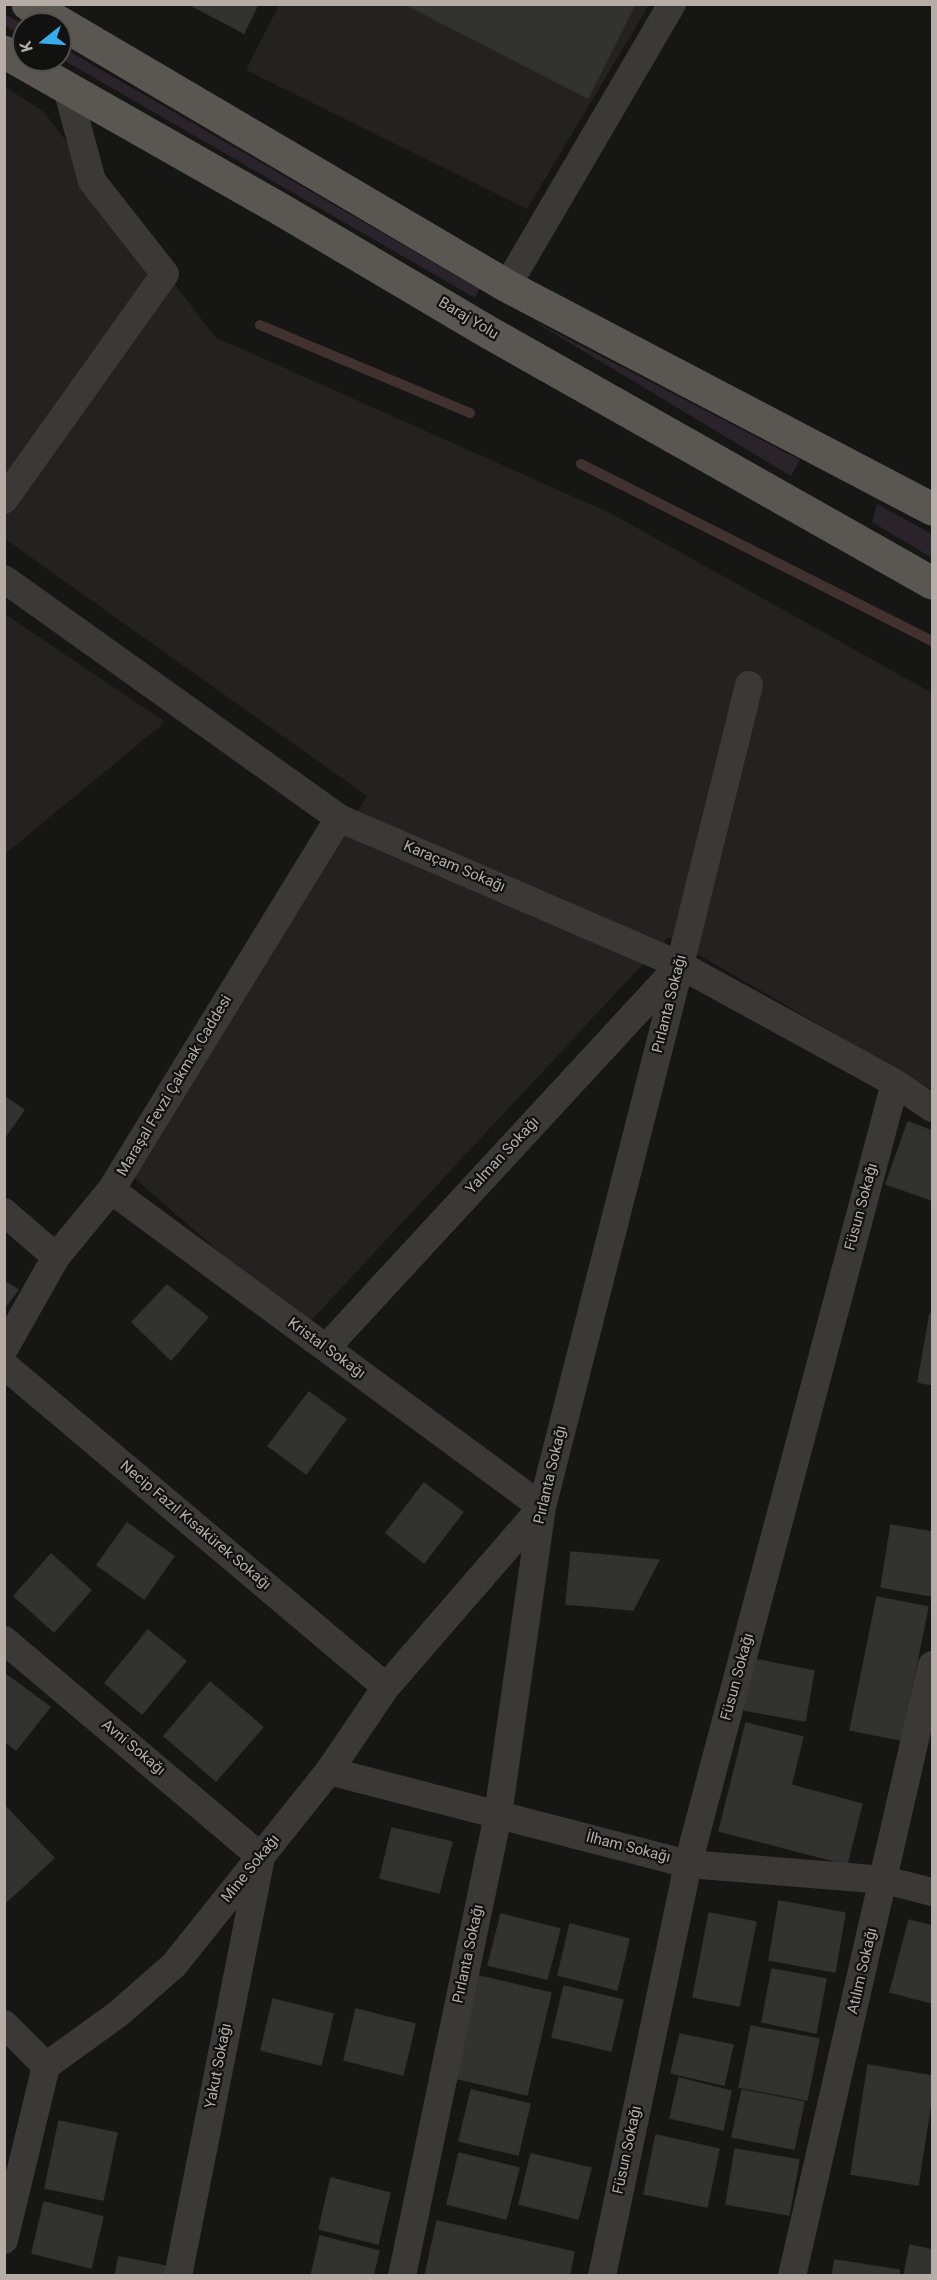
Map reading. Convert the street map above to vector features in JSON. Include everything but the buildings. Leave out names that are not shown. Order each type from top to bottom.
[{"type":"main road","points":[[28,4],[507,286],[933,509]]},
{"type":"main road","name":"Baraj Yolu","points":[[4,52],[280,209],[488,332],[933,583]]},
{"type":"main road","points":[[488,332],[507,286]]},
{"type":"street","points":[[507,286],[672,4]]},
{"type":"street","points":[[4,500],[165,274],[92,181],[68,88]]},
{"type":"street","name":"Karaçam Sokağı","points":[[4,579],[339,818],[680,965],[895,1083],[933,1108]]},
{"type":"street","name":"Pırlanta Sokağı","points":[[402,2276],[498,1815],[542,1507],[749,685]]},
{"type":"street","name":"Maraşal Fevzi Çakmak Caddesi","points":[[4,1349],[56,1257],[111,1190],[339,818]]},
{"type":"street","name":"Yalman Sokağı","points":[[326,1348],[680,965]]},
{"type":"street","name":"Füsun Sokağı","points":[[602,2276],[688,1863],[895,1083]]},
{"type":"street","name":"Kristal Sokağı","points":[[111,1190],[542,1507]]},
{"type":"street","points":[[4,1212],[56,1257]]},
{"type":"street","name":"Necip Fazıl Kısakürek Sokağı","points":[[4,1365],[386,1687]]},
{"type":"street","name":"Mine Sokağı","points":[[46,2066],[118,2014],[174,1965],[329,1771],[386,1687],[542,1507]]},
{"type":"street","name":"Avni Sokağı","points":[[4,1640],[261,1857]]},
{"type":"street","name":"Atılım Sokağı","points":[[792,2276],[933,1665]]},
{"type":"street","name":"İlham Sokağı","points":[[329,1771],[688,1863],[885,1880],[933,1892]]},
{"type":"street","name":"Yakut Sokağı","points":[[178,2276],[261,1857]]},
{"type":"street","points":[[4,2024],[46,2066],[4,2240]]},
{"type":"shaded area","points":[[279,5],[649,5],[527,209],[246,70]]},
{"type":"shaded area","points":[[5,14],[12,18],[12,30],[5,26]]},
{"type":"shaded area","points":[[72,53],[479,289],[475,298],[72,65]]},
{"type":"shaded area","points":[[4,86],[44,112],[215,337],[612,514],[932,693],[932,1090],[668,937],[305,1327],[131,1175],[367,796],[5,539]]},
{"type":"shaded area","points":[[530,319],[800,460],[791,476]]},
{"type":"shaded area","points":[[877,504],[932,534],[932,558],[872,522]]},
{"type":"shaded area","points":[[5,614],[165,722],[5,854]]},
{"type":"waterway","points":[[260,325],[470,413]]},
{"type":"waterway","points":[[581,464],[932,641]]}]
